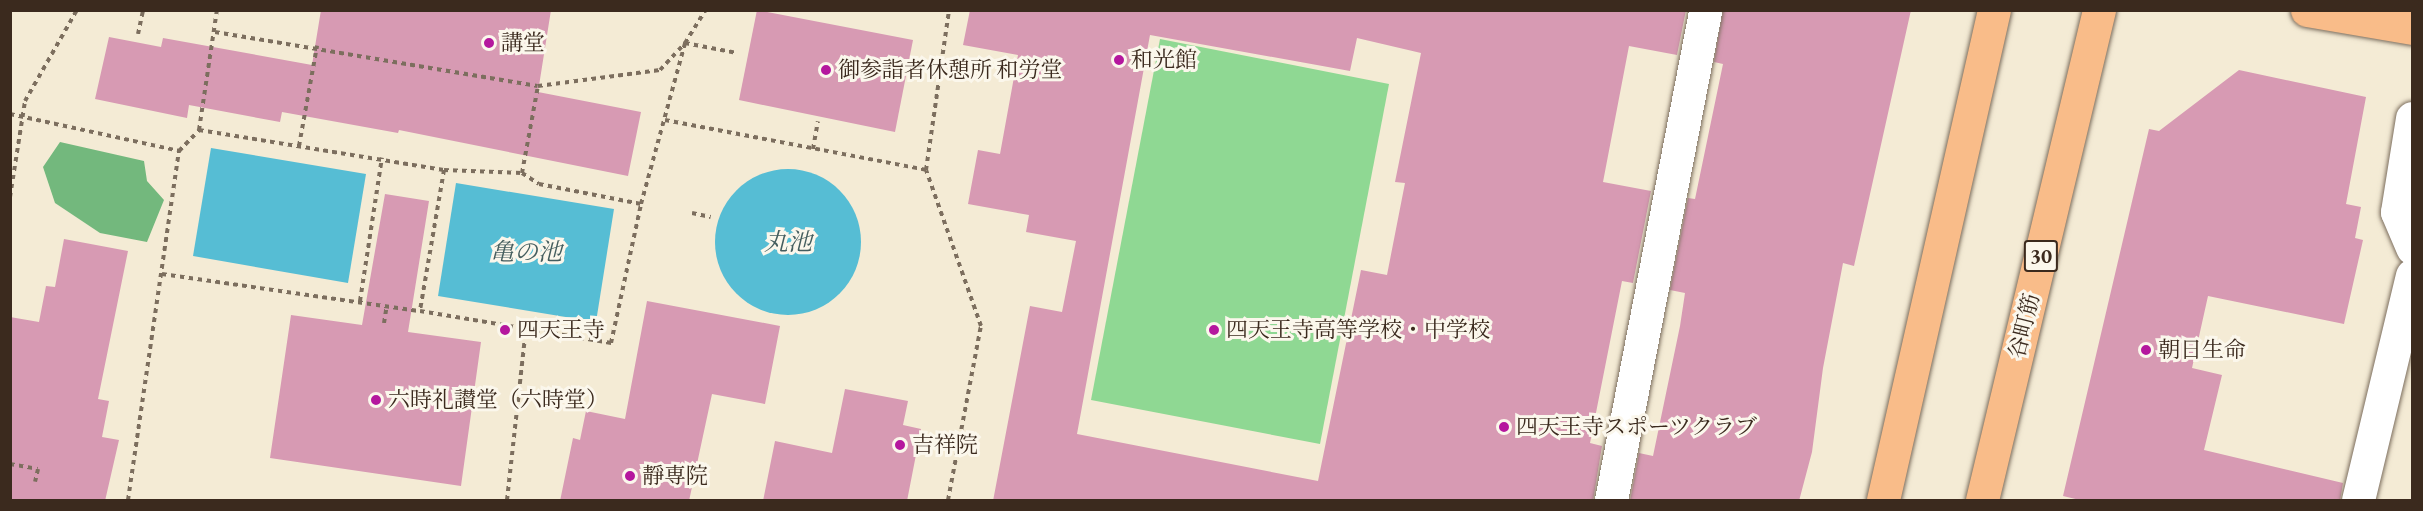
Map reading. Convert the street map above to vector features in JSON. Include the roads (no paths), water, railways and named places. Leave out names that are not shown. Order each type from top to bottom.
[{"type":"main road","points":[[1882,501],[1994,10]]},
{"type":"main road","name":"谷町筋","points":[[1982,501],[2099,10]]},
{"type":"main road","points":[[2307,10],[2403,21]]},
{"type":"street","points":[[1611,501],[1705,10]]},
{"type":"street","points":[[2412,118],[2397,212],[2412,248]]},
{"type":"street","points":[[2358,501],[2412,275]]},
{"type":"water","points":[[211,148],[366,174],[348,283],[193,256]]},
{"type":"water","name":"丸池","points":[[788,169],[816,174],[840,190],[856,214],[861,242],[856,270],[840,294],[816,310],[788,315],[760,310],[736,294],[720,270],[715,242],[720,214],[736,190],[760,174]]},
{"type":"water","name":"亀の池","points":[[456,183],[614,209],[596,322],[438,296]]},
{"type":"place","name":"講堂","points":[[489,43]]},
{"type":"place","name":"和光館","points":[[1119,60]]},
{"type":"place","name":"御参詣者休憩所 和労堂","points":[[826,70]]},
{"type":"place","name":"四天王寺","points":[[505,330]]},
{"type":"place","name":"四天王寺高等学校・中学校","points":[[1214,330]]},
{"type":"place","name":"朝日生命","points":[[2146,350]]},
{"type":"place","name":"六時礼讃堂（六時堂）","points":[[376,400]]},
{"type":"place","name":"四天王寺スポーツクラブ","points":[[1504,427]]},
{"type":"place","name":"吉祥院","points":[[900,445]]},
{"type":"place","name":"靜専院","points":[[630,476]]}]
